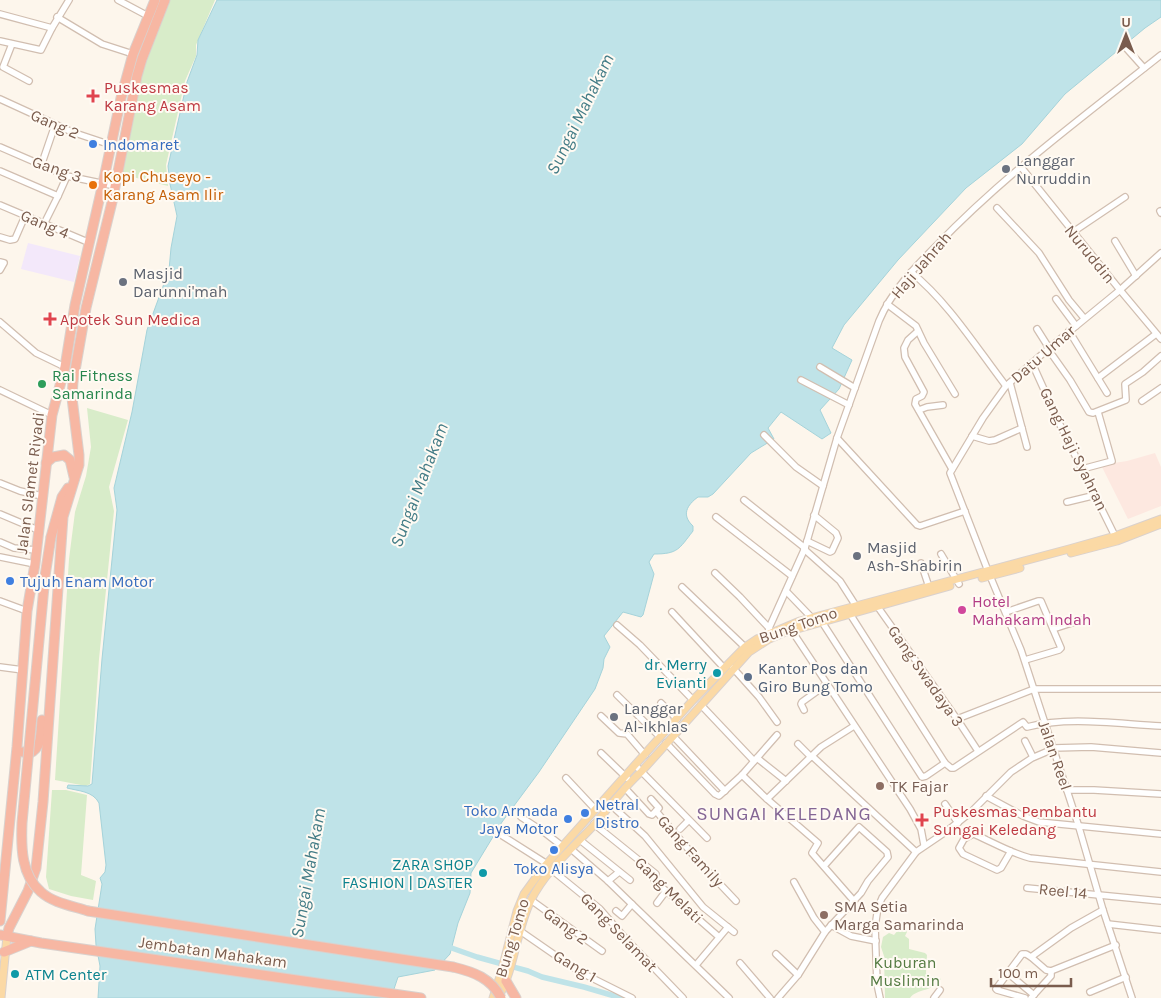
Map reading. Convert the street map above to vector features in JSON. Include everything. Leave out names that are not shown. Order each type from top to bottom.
[{"type":"highway","name":"Jalan Slamet Riyadi","points":[[0,921],[17,747],[27,610],[35,564],[52,414],[65,367],[75,305],[104,183],[121,98],[133,54],[155,0]]},
{"type":"highway","name":"Jalan Slamet Riyadi","points":[[3,936],[28,891],[36,868],[53,659],[62,517],[79,465],[72,398],[73,382],[86,308],[116,186],[137,76],[147,44],[165,0]]},
{"type":"highway","points":[[100,198],[112,202]]},
{"type":"highway","points":[[46,463],[53,456],[60,455],[68,458],[74,480]]},
{"type":"highway","name":"Jalan Slamet Riyadi","points":[[74,480],[62,497],[51,537],[22,823],[21,850],[25,865],[30,878],[41,892],[57,901],[88,911],[453,967],[475,973],[490,982],[500,998]]},
{"type":"highway","points":[[17,747],[24,752],[30,753],[39,744],[48,666],[53,659]]},
{"type":"highway","name":"Jembatan Mahakam","points":[[3,936],[417,997]]},
{"type":"highway","points":[[4,952],[31,941]]},
{"type":"highway","points":[[506,981],[516,998]]},
{"type":"main road","name":"Bung Tomo","points":[[768,634],[792,631],[850,614],[875,604],[1117,541],[1149,527],[1161,519]]},
{"type":"main road","name":"Bung Tomo","points":[[989,574],[1161,524]]},
{"type":"main road","name":"Bung Tomo","points":[[500,998],[506,981],[524,894],[549,867],[580,840],[611,805],[625,788],[635,765],[724,668],[768,634],[812,618],[856,606],[875,604]]},
{"type":"main road","name":"Bung Tomo","points":[[493,998],[516,928],[562,846],[628,778],[641,772],[702,704],[747,649]]},
{"type":"main road","points":[[695,699],[702,704]]},
{"type":"main road","name":"Jalan Slamet Riyadi","points":[[1,998],[4,952],[3,936]]},
{"type":"street","points":[[0,41],[41,50],[57,17],[69,0]]},
{"type":"street","points":[[118,0],[148,16]]},
{"type":"street","points":[[0,14],[52,28]]},
{"type":"street","points":[[57,17],[99,43],[133,54]]},
{"type":"street","points":[[12,44],[3,67],[29,81]]},
{"type":"street","points":[[1127,49],[1144,68]]},
{"type":"street","name":"Haji Jahrah","points":[[768,634],[807,541],[837,438],[879,321],[887,304],[910,272],[953,228],[1021,167],[1144,68],[1160,58]]},
{"type":"street","name":"Gang 2","points":[[0,99],[55,125],[111,146]]},
{"type":"street","points":[[41,166],[55,125]]},
{"type":"street","name":"Gang 3","points":[[0,147],[67,176],[116,186]]},
{"type":"street","name":"Nuruddin","points":[[1021,167],[1161,339]]},
{"type":"street","points":[[0,171],[58,196]]},
{"type":"street","points":[[44,224],[67,176]]},
{"type":"street","points":[[1073,232],[1125,196]]},
{"type":"street","name":"Gang 4","points":[[0,205],[90,243]]},
{"type":"street","points":[[997,208],[1039,253],[1069,300],[1084,318]]},
{"type":"street","points":[[0,237],[10,240],[15,239],[25,216]]},
{"type":"street","points":[[1115,241],[1136,276]]},
{"type":"street","name":"Datu Umar","points":[[951,477],[952,469],[983,418],[1008,385],[1161,253]]},
{"type":"street","points":[[0,262],[4,264],[0,270]]},
{"type":"street","points":[[910,272],[931,290],[946,307],[1008,385],[1027,447]]},
{"type":"street","points":[[1056,298],[1076,326]]},
{"type":"street","points":[[887,304],[912,322],[955,394]]},
{"type":"street","points":[[0,322],[36,353],[65,367]]},
{"type":"street","points":[[1037,329],[1089,412],[1098,412],[1126,400],[1125,384],[1143,372],[1161,356]]},
{"type":"street","points":[[918,331],[908,340],[904,348],[904,352],[924,392],[922,396],[914,400],[952,469]]},
{"type":"street","points":[[1069,331],[1107,393]]},
{"type":"street","points":[[1098,378],[1156,334]]},
{"type":"street","name":"Gang Haji Syahran","points":[[1032,363],[1116,536]]},
{"type":"street","points":[[820,367],[855,388]]},
{"type":"street","points":[[801,380],[849,405]]},
{"type":"street","points":[[1142,401],[1161,388]]},
{"type":"street","points":[[0,390],[52,414]]},
{"type":"street","points":[[919,410],[928,406],[942,405]]},
{"type":"street","points":[[1082,469],[1112,461],[1098,412]]},
{"type":"street","points":[[972,436],[990,441],[1022,428]]},
{"type":"street","points":[[764,435],[796,467],[823,486]]},
{"type":"street","points":[[837,438],[917,525],[920,526],[965,511]]},
{"type":"street","name":"Jalan Reel","points":[[951,477],[1025,660],[1132,998]]},
{"type":"street","points":[[0,483],[20,491],[42,496]]},
{"type":"street","points":[[1066,502],[1096,495]]},
{"type":"street","points":[[744,500],[840,581],[856,606]]},
{"type":"street","points":[[0,514],[38,530]]},
{"type":"street","points":[[807,541],[832,552],[838,538],[836,533],[814,516]]},
{"type":"street","points":[[716,517],[792,576]]},
{"type":"street","points":[[0,542],[14,548],[36,550]]},
{"type":"street","points":[[942,554],[958,582]]},
{"type":"street","points":[[0,557],[35,564]]},
{"type":"street","points":[[921,564],[930,590]]},
{"type":"street","points":[[715,573],[740,597],[768,634]]},
{"type":"street","points":[[682,587],[747,649]]},
{"type":"street","points":[[786,591],[812,618]]},
{"type":"street","points":[[1006,612],[1040,600],[1053,629],[1060,650],[1025,660]]},
{"type":"street","points":[[0,601],[27,610]]},
{"type":"street","name":"Gang Swadaya 3","points":[[875,604],[978,751]]},
{"type":"street","points":[[672,612],[724,668]]},
{"type":"street","points":[[850,614],[950,768],[954,768],[1023,722],[1027,727],[1044,722],[1161,726]]},
{"type":"street","points":[[1053,629],[1080,620]]},
{"type":"street","points":[[822,622],[922,778],[945,762]]},
{"type":"street","points":[[617,625],[695,699]]},
{"type":"street","points":[[792,631],[910,809],[921,829],[924,845]]},
{"type":"street","points":[[0,667],[23,670]]},
{"type":"street","points":[[733,668],[777,722]]},
{"type":"street","points":[[804,710],[802,702],[827,684]]},
{"type":"street","points":[[957,719],[1034,689],[1161,689]]},
{"type":"street","points":[[617,695],[660,737]]},
{"type":"street","points":[[661,703],[677,719]]},
{"type":"street","points":[[702,704],[755,759],[786,781]]},
{"type":"street","points":[[601,716],[620,733],[626,734],[645,755]]},
{"type":"street","points":[[767,799],[821,747],[854,726]]},
{"type":"street","points":[[666,743],[719,796],[742,775],[777,735]]},
{"type":"street","points":[[673,736],[725,791]]},
{"type":"street","points":[[1026,741],[1033,757]]},
{"type":"street","points":[[798,744],[916,852]]},
{"type":"street","points":[[879,997],[875,927],[878,907],[882,898],[916,852],[924,845],[958,823],[1011,772],[1033,757],[1053,748],[1091,747],[1161,752]]},
{"type":"street","points":[[600,753],[628,778]]},
{"type":"street","points":[[635,765],[688,821],[707,838]]},
{"type":"street","points":[[742,775],[818,843],[812,853],[854,901]]},
{"type":"street","points":[[566,778],[595,810]]},
{"type":"street","name":"Gang Family","points":[[625,788],[649,814],[652,815],[656,811],[700,863],[736,901]]},
{"type":"street","points":[[1067,790],[1161,794]]},
{"type":"street","points":[[986,796],[1023,816],[1039,822],[1161,834]]},
{"type":"street","points":[[651,799],[659,807],[656,811]]},
{"type":"street","points":[[945,804],[958,823]]},
{"type":"street","points":[[611,805],[645,836],[704,907],[734,932]]},
{"type":"street","points":[[521,817],[562,846]]},
{"type":"street","points":[[680,829],[688,821]]},
{"type":"street","name":"Gang Melati","points":[[594,824],[656,874],[654,880],[719,937]]},
{"type":"street","points":[[778,998],[798,975],[825,932],[854,901],[888,857],[886,850],[859,827],[824,866]]},
{"type":"street","name":"Gang Selamat","points":[[498,833],[549,867],[600,909],[683,998]]},
{"type":"street","points":[[1011,851],[1001,868],[997,870],[963,854],[959,848],[964,838],[973,834],[1030,858],[1161,872]]},
{"type":"street","points":[[580,840],[630,880]]},
{"type":"street","points":[[571,849],[608,881],[729,998]]},
{"type":"street","points":[[608,881],[618,872]]},
{"type":"street","points":[[794,882],[814,918],[825,932]]},
{"type":"street","name":"Reel 14","points":[[1027,888],[1161,901]]},
{"type":"street","points":[[657,903],[666,891]]},
{"type":"street","name":"Gang 2","points":[[531,900],[602,952]]},
{"type":"street","points":[[616,911],[622,916],[632,904]]},
{"type":"street","points":[[1032,957],[1071,928],[1103,910]]},
{"type":"street","points":[[1108,924],[1161,930]]},
{"type":"street","points":[[831,925],[851,936],[876,942]]},
{"type":"street","points":[[696,965],[728,927]]},
{"type":"street","name":"Gang 1","points":[[516,928],[578,970],[632,998]]},
{"type":"street","points":[[1025,998],[996,989],[1022,954],[1032,957],[1046,970],[1051,971],[1116,945]]},
{"type":"street","points":[[776,954],[798,975]]},
{"type":"street","points":[[740,963],[770,998]]},
{"type":"street","points":[[1010,975],[1033,996],[1051,976],[1051,971]]},
{"type":"street","points":[[1090,992],[1126,977]]},
{"type":"street","points":[[934,998],[940,990]]},
{"type":"shaded area","points":[[28,243],[80,256],[74,282],[21,269]]},
{"type":"shaded area","points":[[1155,453],[1161,467],[1161,506],[1128,519],[1101,465],[1127,461]]},
{"type":"green space","points":[[170,0],[215,0],[196,45],[196,56],[185,81],[166,165],[168,186],[121,174],[141,73]]},
{"type":"green space","points":[[87,408],[128,420],[109,487],[114,511],[99,659],[90,784],[86,786],[55,780],[69,559],[75,512],[86,476],[91,447]]},
{"type":"green space","points":[[52,790],[66,790],[87,795],[81,875],[96,881],[93,900],[49,889],[46,877]]},
{"type":"green space","name":"Kuburan Muslimin","points":[[905,927],[907,932],[905,936],[909,939],[909,949],[925,953],[927,955],[926,973],[930,977],[935,976],[941,979],[934,986],[910,998],[885,998],[884,956],[881,947],[883,937],[889,933],[894,935],[899,929]]},
{"type":"water","name":"Sungai Mahakam","points":[[217,0],[1161,0],[1161,17],[1065,94],[1022,144],[966,188],[898,260],[844,325],[832,348],[852,360],[839,389],[820,410],[831,433],[822,439],[781,412],[768,428],[774,439],[751,453],[713,494],[708,497],[698,497],[691,503],[686,514],[693,526],[693,531],[677,549],[668,553],[654,554],[649,562],[654,574],[643,615],[641,617],[623,612],[604,636],[610,647],[604,659],[603,668],[595,689],[539,772],[502,822],[471,873],[470,893],[458,923],[450,954],[435,970],[398,977],[391,998],[98,998],[100,966],[95,929],[102,884],[100,878],[105,872],[106,865],[99,803],[89,794],[67,788],[68,785],[88,786],[92,784],[117,510],[114,488],[132,412],[147,330],[169,270],[177,216],[168,166],[187,82],[197,55],[198,40]]},
{"type":"waterway","points":[[446,946],[542,977],[621,998]]},
{"type":"place","name":"Puskesmas Karang Asam","points":[[93,96]]},
{"type":"place","name":"Indomaret","points":[[93,144]]},
{"type":"place","name":"Langgar Nurruddin","points":[[1006,169]]},
{"type":"place","name":"Kopi Chuseyo - Karang Asam Ilir","points":[[93,185]]},
{"type":"place","name":"Masjid Darunni'mah","points":[[123,282]]},
{"type":"place","name":"Apotek Sun Medica","points":[[50,319]]},
{"type":"place","name":"Rai Fitness Samarinda","points":[[42,384]]},
{"type":"place","name":"Masjid Ash-Shabirin","points":[[857,556]]},
{"type":"place","name":"Tujuh Enam Motor","points":[[10,581]]},
{"type":"place","name":"Hotel Mahakam Indah","points":[[962,610]]},
{"type":"place","name":"dr. Merry Evianti","points":[[717,673]]},
{"type":"place","name":"Kantor Pos dan Giro Bung Tomo","points":[[748,677]]},
{"type":"place","name":"Langgar Al-Ikhlas","points":[[614,717]]},
{"type":"place","name":"TK Fajar","points":[[880,786]]},
{"type":"place","name":"Netral Distro","points":[[585,813]]},
{"type":"place","name":"Toko Armada Jaya Motor","points":[[568,819]]},
{"type":"place","name":"Puskesmas Pembantu Sungai Keledang","points":[[922,820]]},
{"type":"place","name":"Toko Alisya","points":[[554,850]]},
{"type":"place","name":"ZARA SHOP FASHION | DASTER","points":[[483,873]]},
{"type":"place","name":"SMA Setia Marga Samarinda","points":[[824,915]]},
{"type":"place","name":"ATM Center","points":[[15,974]]},
{"type":"district","name":"SUNGAI KELEDANG","points":[[784,814]]}]
